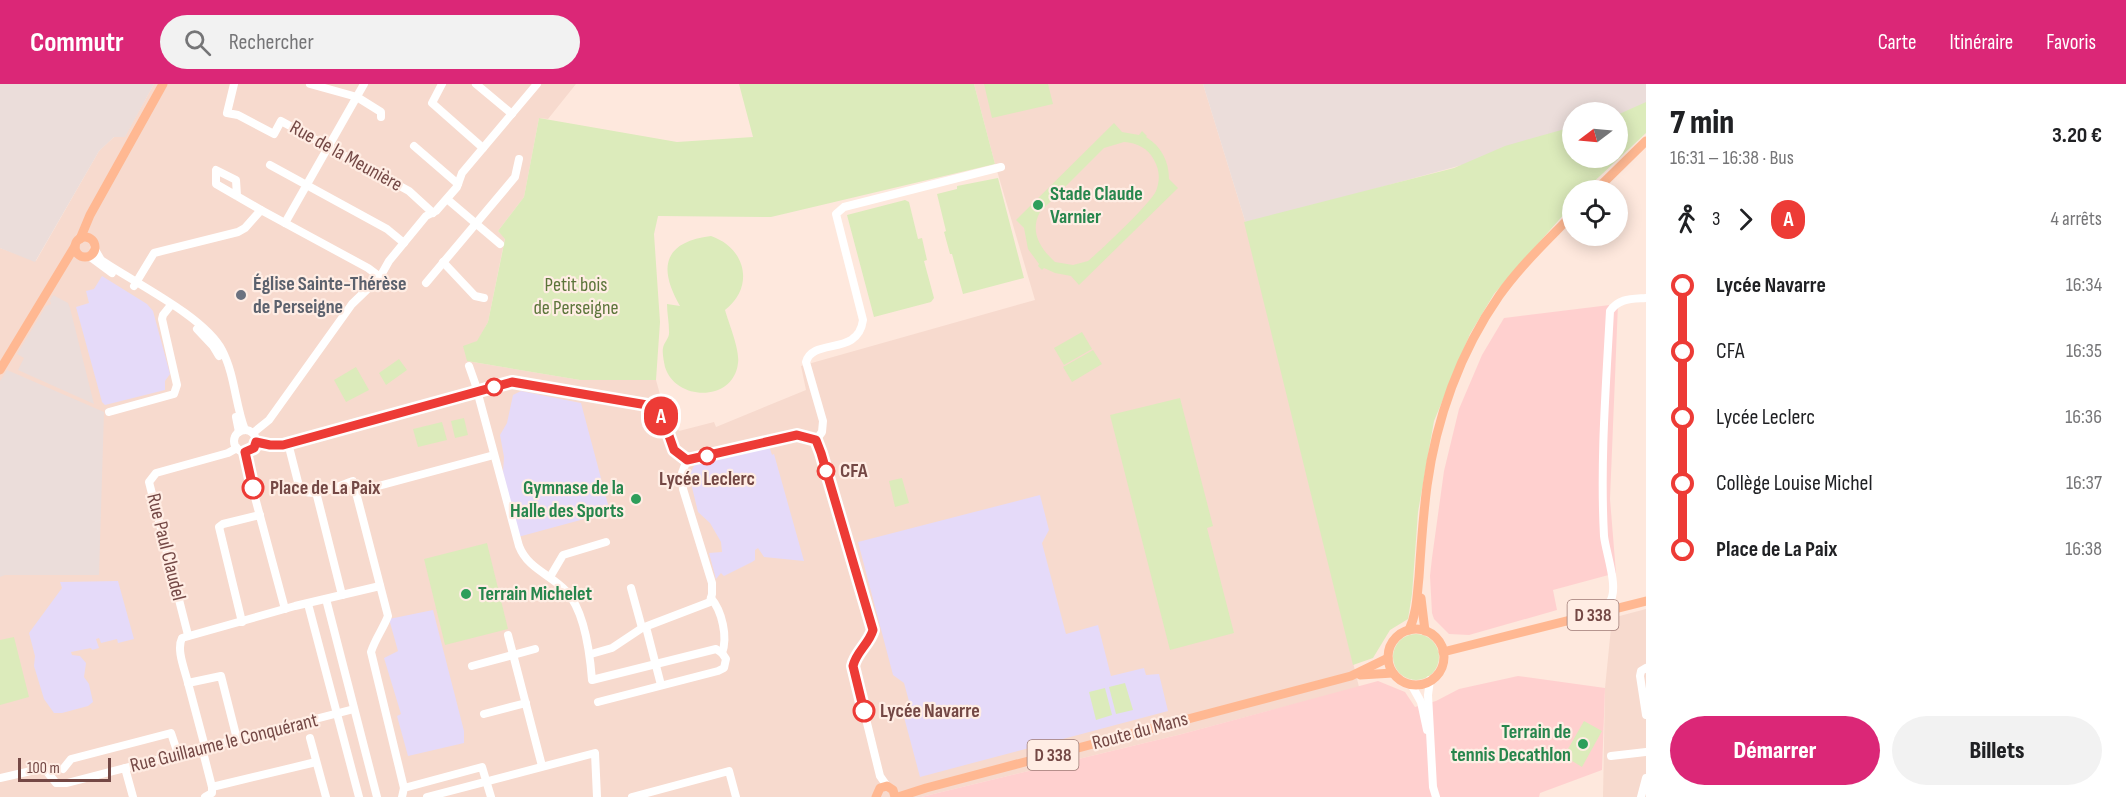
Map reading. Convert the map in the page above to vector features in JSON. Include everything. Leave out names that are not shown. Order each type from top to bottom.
[{"type":"main road","points":[[88,254],[76,252],[90,215],[163,84]]},
{"type":"main road","points":[[1606,180],[1646,141]]},
{"type":"main road","points":[[1408,630],[1416,609],[1427,484],[1446,403],[1469,347],[1500,295],[1536,251],[1562,225]]},
{"type":"main road","points":[[59,270],[88,254],[93,243],[82,241]]},
{"type":"main road","points":[[0,370],[59,270],[82,241]]},
{"type":"main road","points":[[1425,631],[1421,592],[1432,464]]},
{"type":"main road","name":"D 338","points":[[1443,652],[1646,601]]},
{"type":"main road","points":[[1408,630],[1425,631],[1437,639],[1443,652],[1441,668],[1430,680],[1417,684],[1404,682],[1393,673],[1388,658],[1389,649],[1393,640],[1408,630]]},
{"type":"main road","name":"Route du Mans","points":[[884,794],[926,788],[1354,675],[1388,658]]},
{"type":"main road","name":"Route du Mans","points":[[1354,675],[1393,673]]},
{"type":"street","name":"Rue de la Meunière","points":[[234,84],[227,113],[238,115],[274,134],[281,121],[409,191],[433,213]]},
{"type":"street","points":[[310,84],[357,97],[381,112],[381,117]]},
{"type":"street","points":[[285,223],[364,84]]},
{"type":"street","points":[[442,84],[432,103],[483,148]]},
{"type":"street","points":[[476,84],[512,114]]},
{"type":"street","points":[[285,609],[246,464],[234,438],[269,420],[352,304],[380,277],[389,261],[426,216],[433,213],[447,199],[458,184],[462,173],[537,84]]},
{"type":"street","points":[[414,146],[458,184]]},
{"type":"street","points":[[426,283],[515,177],[519,159]]},
{"type":"street","points":[[270,165],[387,229],[404,243]]},
{"type":"street","points":[[816,440],[822,432],[823,421],[806,362],[814,352],[850,342],[861,331],[863,320],[836,214],[844,207],[1001,167]]},
{"type":"street","points":[[237,196],[368,268],[380,277]]},
{"type":"street","points":[[447,199],[500,244]]},
{"type":"street","points":[[135,284],[154,253],[238,232],[245,228],[261,210]]},
{"type":"street","points":[[88,254],[95,263],[135,284],[203,334],[219,355],[245,432],[256,442],[270,445],[288,443],[477,391],[520,382],[645,404],[657,410],[662,416],[674,450],[687,460]]},
{"type":"street","points":[[443,262],[475,296],[484,298]]},
{"type":"street","points":[[1541,628],[1605,605],[1611,601],[1614,594],[1605,541],[1603,478],[1610,311],[1615,303],[1623,300],[1646,298]]},
{"type":"street","points":[[109,412],[174,394],[177,390],[162,320],[169,307]]},
{"type":"street","points":[[469,366],[519,546],[524,558],[567,591],[573,601],[591,654],[592,680],[716,649],[724,656]]},
{"type":"street","points":[[687,460],[797,435],[816,440]]},
{"type":"street","points":[[816,440],[873,630],[865,646],[854,659],[853,666],[884,794]]},
{"type":"street","points":[[241,450],[254,448],[256,442]]},
{"type":"street","points":[[288,443],[300,490],[306,493],[316,492],[353,481],[388,616],[371,652],[404,788],[402,797]]},
{"type":"street","name":"Rue Paul Claudel","points":[[188,635],[149,482],[156,473],[241,450]]},
{"type":"street","points":[[356,492],[494,455]]},
{"type":"street","points":[[591,654],[612,648],[644,628],[710,602],[712,583],[683,489],[682,473],[687,460]]},
{"type":"street","points":[[316,492],[342,595]]},
{"type":"street","points":[[242,622],[219,527],[260,515]]},
{"type":"street","points":[[550,577],[563,555],[606,542]]},
{"type":"street","points":[[316,762],[211,793],[204,747],[180,643],[182,638],[188,635],[380,586]]},
{"type":"street","points":[[631,588],[661,686]]},
{"type":"street","points":[[598,702],[724,668],[726,643],[718,606],[711,598]]},
{"type":"street","points":[[326,599],[377,797]]},
{"type":"street","points":[[308,604],[338,714],[357,797]]},
{"type":"street","points":[[508,635],[542,766]]},
{"type":"street","points":[[472,666],[535,649]]},
{"type":"street","points":[[1646,668],[1641,671],[1640,676],[1646,715]]},
{"type":"street","points":[[188,683],[221,676],[237,739]]},
{"type":"street","points":[[1430,680],[1428,695],[1433,787],[1436,797]]},
{"type":"street","points":[[1411,684],[1421,702],[1431,753]]},
{"type":"street","points":[[484,714],[526,703]]},
{"type":"street","name":"Rue Guillaume le Conquérant","points":[[2,777],[44,768],[51,773],[56,783],[67,783],[354,709]]},
{"type":"street","points":[[63,769],[71,759],[171,733],[178,754]]},
{"type":"street","points":[[310,738],[326,797]]},
{"type":"street","points":[[1611,756],[1646,752]]},
{"type":"street","points":[[427,797],[595,753],[597,797]]},
{"type":"street","points":[[404,788],[482,767],[491,797]]},
{"type":"street","points":[[125,768],[133,797]]},
{"type":"street","points":[[632,797],[729,771],[736,797]]},
{"type":"street","points":[[1641,797],[1646,778]]},
{"type":"street","points":[[1430,797],[1433,787]]},
{"type":"shaded area","points":[[0,84],[154,84],[125,137],[114,137],[99,151],[35,262],[0,248]]},
{"type":"shaded area","points":[[154,84],[576,84],[548,119],[539,118],[524,197],[498,231],[505,238],[488,322],[467,361],[580,380],[656,380],[661,398],[679,431],[714,422],[716,427],[806,390],[801,366],[1035,300],[974,84],[1203,84],[1246,224],[1359,687],[1182,734],[921,797],[0,797],[0,248],[36,261],[99,151],[114,137],[125,136]]},
{"type":"shaded area","points":[[1203,84],[1646,84],[1646,115],[1628,120],[1628,102],[1562,102],[1562,138],[1246,224]]},
{"type":"shaded area","points":[[102,276],[147,304],[153,311],[170,374],[165,381],[165,390],[105,405],[102,402],[76,307],[89,303],[86,291],[94,289]]},
{"type":"shaded area","points":[[53,295],[68,303],[70,308],[94,404],[18,370],[24,358],[17,354],[46,306],[51,304],[50,300]]},
{"type":"shaded area","points":[[1618,304],[1610,499],[1616,573],[1553,590],[1557,610],[1469,635],[1449,634],[1434,619],[1432,613],[1430,576],[1432,558],[1444,471],[1459,409],[1482,355],[1504,318]]},
{"type":"shaded area","points":[[7,370],[104,412],[99,575],[5,575],[0,577],[0,381]]},
{"type":"shaded area","points":[[521,391],[581,403],[610,512],[518,537],[503,472],[504,457],[500,435],[507,423],[513,395]]},
{"type":"shaded area","points":[[769,446],[772,455],[774,454],[804,561],[764,557],[758,548],[755,550],[755,560],[724,576],[721,573],[716,579],[709,553],[722,552],[721,542],[710,523],[698,512],[689,475],[694,466],[701,462]]},
{"type":"shaded area","points":[[1040,495],[1049,530],[1042,543],[1066,634],[1098,625],[1111,676],[1144,668],[1146,675],[1159,674],[1168,711],[920,777],[904,717],[910,705],[904,683],[893,675],[858,542]]},
{"type":"shaded area","points":[[118,581],[134,639],[118,643],[117,639],[101,643],[99,638],[96,639],[99,648],[71,652],[72,655],[80,656],[86,663],[84,677],[89,684],[93,702],[88,706],[54,713],[44,699],[34,666],[35,656],[29,633],[62,588],[60,582]]},
{"type":"shaded area","points":[[1646,609],[1646,797],[1603,797],[1605,688],[1612,618]]},
{"type":"shaded area","points":[[433,610],[464,731],[464,743],[408,756],[397,716],[401,714],[384,658],[398,651],[389,619]]},
{"type":"shaded area","points":[[1518,676],[1605,688],[1602,770],[1540,793],[1539,797],[921,797],[1182,734],[1378,681],[1405,692],[1415,707],[1436,701],[1459,689]]},
{"type":"green space","name":"Petit bois de Perseigne","points":[[739,84],[974,84],[995,164],[771,217],[658,216],[654,234],[660,322],[656,380],[580,380],[467,361],[463,346],[477,341],[488,322],[505,239],[498,231],[524,197],[539,118],[677,142],[753,137]]},
{"type":"green space","points":[[984,84],[1048,84],[1053,104],[992,118]]},
{"type":"green space","points":[[1646,102],[1646,133],[1628,150],[1628,110]]},
{"type":"green space","name":"Stade Claude Varnier","points":[[1114,123],[1122,132],[1139,135],[1142,131],[1160,149],[1166,160],[1169,179],[1178,188],[1079,285],[1071,276],[1044,268],[1042,270],[1038,266],[1039,264],[1028,249],[1024,228],[1016,220]],"holes":[[[1124,142],[1138,145],[1152,156],[1159,175],[1156,191],[1135,216],[1088,261],[1073,265],[1055,262],[1038,240],[1036,226],[1040,212],[1104,148]]]},
{"type":"green space","points":[[1562,130],[1562,168],[1609,168],[1596,180],[1562,180],[1562,216],[1494,294],[1470,334],[1434,421],[1418,512],[1408,619],[1390,630],[1373,658],[1353,665],[1244,222],[1454,168],[1505,146]]},
{"type":"green space","points":[[998,178],[1024,278],[963,294],[944,232],[946,231],[937,194],[957,189],[957,186]]},
{"type":"green space","points":[[905,200],[909,202],[918,239],[922,238],[927,260],[924,261],[934,298],[931,302],[874,317],[847,215]]},
{"type":"green space","points":[[711,236],[732,249],[739,259],[743,280],[734,301],[725,310],[738,358],[734,376],[716,391],[704,393],[680,387],[671,378],[665,367],[663,350],[669,333],[667,304],[680,306],[669,280],[667,269],[669,259],[674,251],[683,244]]},
{"type":"green space","points":[[1082,332],[1092,349],[1064,365],[1054,348]]},
{"type":"green space","points":[[1093,350],[1102,364],[1072,382],[1063,367]]},
{"type":"green space","points":[[399,359],[407,370],[386,385],[379,373]]},
{"type":"green space","points":[[356,367],[369,390],[346,402],[334,380]]},
{"type":"green space","points":[[1180,398],[1213,526],[1207,528],[1234,633],[1170,650],[1110,415]]},
{"type":"green space","points":[[464,418],[468,435],[455,438],[451,421]]},
{"type":"green space","points":[[442,422],[447,440],[418,447],[413,429]]},
{"type":"green space","points":[[902,478],[909,503],[895,507],[889,481]]},
{"type":"green space","name":"Terrain Michelet","points":[[487,543],[508,629],[445,645],[424,559]]},
{"type":"green space","points":[[1416,634],[1432,641],[1439,657],[1432,673],[1416,680],[1400,673],[1393,657],[1400,641]]},
{"type":"green space","points":[[14,637],[29,697],[0,705],[0,640]]},
{"type":"green space","points":[[1125,683],[1133,710],[1116,714],[1109,687]]},
{"type":"green space","points":[[1105,688],[1112,715],[1096,720],[1089,692]]},
{"type":"green space","name":"Terrain de tennis Decathlon","points":[[1584,721],[1602,731],[1582,767],[1564,756]]},
{"type":"bus line","name":"A","points":[[253,488],[245,452],[254,448],[256,442],[283,445],[512,382],[653,406],[662,416],[674,450],[687,460],[797,435],[807,436],[816,440],[821,453],[873,630],[865,646],[854,659],[853,666],[864,711]]},
{"type":"place","name":"Stade Claude Varnier","points":[[1038,205]]},
{"type":"place","name":"Église Sainte-Thérèse de Perseigne","points":[[241,295]]},
{"type":"place","name":"Lycée Leclerc","points":[[707,456]]},
{"type":"place","name":"CFA","points":[[826,471]]},
{"type":"place","name":"Place de La Paix","points":[[253,488]]},
{"type":"place","name":"Gymnase de la Halle des Sports","points":[[636,499]]},
{"type":"place","name":"Terrain Michelet","points":[[466,594]]},
{"type":"place","name":"Lycée Navarre","points":[[864,711]]},
{"type":"place","name":"Terrain de tennis Decathlon","points":[[1583,744]]}]
